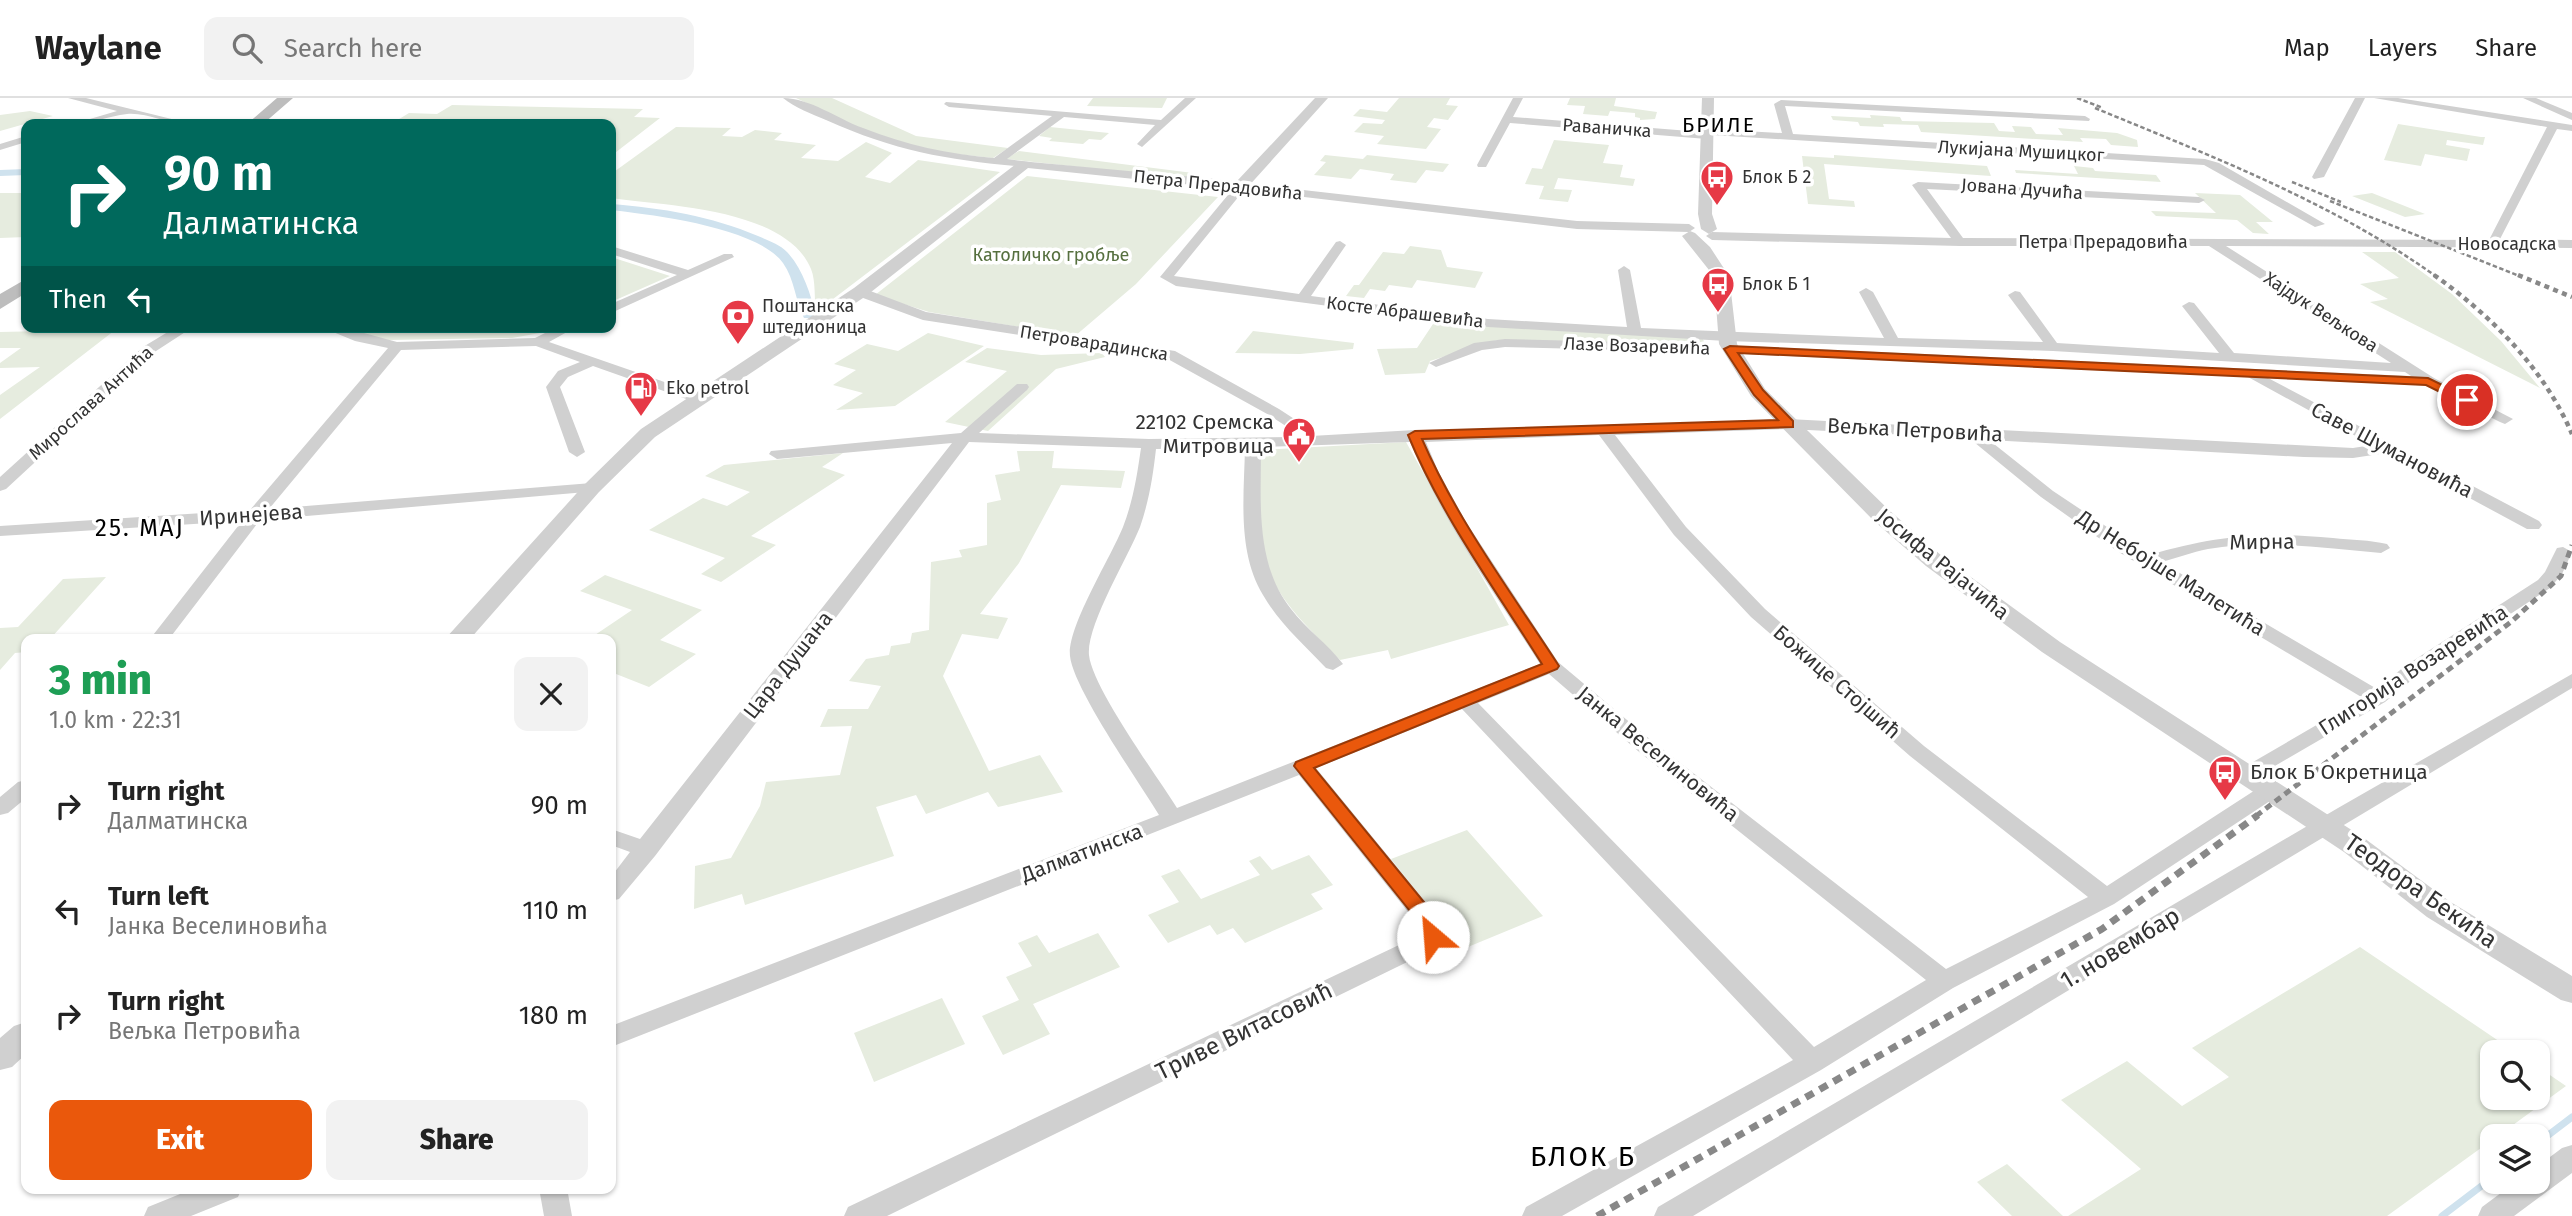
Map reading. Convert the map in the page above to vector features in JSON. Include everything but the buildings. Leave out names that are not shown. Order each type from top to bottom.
[{"type":"main road","points":[[260,119],[286,98]]},
{"type":"main road","points":[[0,303],[21,288]]},
{"type":"street","points":[[73,98],[163,119]]},
{"type":"street","name":"Петра Прерадовића","points":[[788,98],[885,141],[937,154],[1543,222],[1690,232]]},
{"type":"street","points":[[1142,144],[1191,98]]},
{"type":"street","points":[[1241,186],[1322,98]]},
{"type":"street","points":[[1482,165],[1518,98]]},
{"type":"street","name":"Јосифа Рајачића","points":[[1708,98],[1705,214],[1710,234],[1705,247],[1709,258]]},
{"type":"street","points":[[2318,177],[2360,98]]},
{"type":"street","points":[[2379,98],[2572,128]]},
{"type":"street","points":[[2528,98],[2572,117]]},
{"type":"street","points":[[1789,138],[1779,104],[1781,103],[1880,103],[2085,119]]},
{"type":"street","points":[[949,104],[1163,123]]},
{"type":"street","points":[[96,119],[125,111]]},
{"type":"street","points":[[997,162],[1062,114]]},
{"type":"street","name":"Раваничка","points":[[1507,120],[1707,134]]},
{"type":"street","points":[[2499,244],[2494,239],[2553,125]]},
{"type":"street","name":"Лукијана Мушицког","points":[[1707,134],[2205,162],[2215,165],[2319,224]]},
{"type":"street","points":[[0,147],[21,141]]},
{"type":"street","points":[[461,634],[592,488],[641,439],[697,398],[860,292],[1025,164]]},
{"type":"street","name":"Јована Дучића","points":[[1960,242],[1918,185],[2199,200]]},
{"type":"street","name":"Косте Абрашевића","points":[[1241,186],[1167,277],[1176,282],[1488,323],[1635,332]]},
{"type":"street","points":[[1690,232],[1705,214]]},
{"type":"street","points":[[1690,232],[1710,234]]},
{"type":"street","name":"Јосифа Рајачића","points":[[1690,232],[1717,270],[1723,292],[1728,343],[1758,392],[1882,516],[1956,578],[2051,647],[2271,790]]},
{"type":"street","name":"Петра Прерадовића","points":[[1710,234],[1960,242],[2443,244]]},
{"type":"street","name":"Хајдук Вељкова","points":[[2212,243],[2428,381],[2505,419]]},
{"type":"street","name":"Новосадска","points":[[2443,244],[2572,244]]},
{"type":"street","points":[[1302,300],[1340,245]]},
{"type":"street","points":[[616,252],[688,274]]},
{"type":"street","points":[[616,307],[728,257]]},
{"type":"street","points":[[1624,270],[1635,332]]},
{"type":"street","name":"Петроварадинска","points":[[860,292],[923,316],[1170,354],[1274,412],[1297,427],[1303,433],[1304,441]]},
{"type":"street","points":[[1866,292],[1892,340]]},
{"type":"street","points":[[2015,295],[2053,347]]},
{"type":"street","points":[[2189,306],[2229,356]]},
{"type":"street","name":"Лазе Возаревића","points":[[1635,332],[1728,343],[2251,375],[2428,381]]},
{"type":"street","name":"Мирослава Антића","points":[[0,486],[148,350],[176,333]]},
{"type":"street","points":[[345,333],[397,346],[537,342],[697,398]]},
{"type":"street","points":[[537,342],[556,333]]},
{"type":"street","name":"Лазе Возаревића","points":[[1436,363],[1479,346],[1505,343],[1892,340],[2229,356],[2409,368]]},
{"type":"street","points":[[163,634],[255,515],[397,346]]},
{"type":"street","points":[[577,452],[553,387],[563,374],[591,362]]},
{"type":"street","name":"Саве Шумановића","points":[[2251,375],[2533,525]]},
{"type":"street","name":"Цара Душана","points":[[616,887],[965,437],[1023,387]]},
{"type":"street","name":"Вељка Петровића","points":[[1149,444],[1253,443],[1415,435],[1788,424],[2304,452],[2353,453],[2386,448]]},
{"type":"street","name":"Божице Стојшић","points":[[1604,430],[1681,531],[1758,613],[1917,751],[2106,898]]},
{"type":"street","name":"Др Небојше Малетића","points":[[1973,434],[2048,494],[2146,562],[2378,698]]},
{"type":"street","name":"Јанка Веселиновића","points":[[1415,435],[1430,471],[1458,522],[1551,666],[1646,746],[1944,981]]},
{"type":"street","points":[[777,454],[965,437],[1149,444],[1143,490],[1131,527],[1084,631],[1079,652],[1081,664],[1093,690],[1172,818]]},
{"type":"street","points":[[1253,443],[1256,547],[1265,582],[1290,618],[1333,664]]},
{"type":"street","name":"Иринејева","points":[[0,531],[255,515],[592,488]]},
{"type":"street","name":"Иринејева","points":[[335,509],[408,511],[521,500],[556,503],[574,508]]},
{"type":"street","name":"Мирна","points":[[2146,562],[2208,544],[2240,541],[2280,540],[2381,548]]},
{"type":"street","name":"Глигорија Возаревића","points":[[2249,774],[2378,698],[2412,670],[2544,584],[2553,574],[2563,552]]},
{"type":"street","name":"Далматинска","points":[[616,1035],[1172,818],[1551,666]]},
{"type":"street","name":"1. новембар","points":[[1668,1216],[2019,1009],[2324,824],[2572,680]]},
{"type":"street","points":[[1465,701],[1812,1062]]},
{"type":"street","name":"Триве Витасовић","points":[[858,1216],[1429,941],[1434,933],[1430,923],[1303,766]]},
{"type":"street","points":[[1536,1216],[1812,1062],[1944,981],[2106,898],[2271,790]]},
{"type":"street","name":"Теодора Бекића","points":[[2271,790],[2324,824],[2438,909],[2572,990]]},
{"type":"street","points":[[0,808],[21,791]]},
{"type":"street","points":[[616,839],[647,850]]},
{"type":"street","points":[[0,1057],[21,1039]]},
{"type":"street","points":[[2492,1216],[2572,1157]]},
{"type":"street","points":[[158,1216],[213,1194]]},
{"type":"street","points":[[554,1194],[558,1216]]},
{"type":"green space","points":[[796,98],[832,98],[916,136],[1008,148],[993,158],[937,152],[857,127]]},
{"type":"green space","points":[[1093,98],[1167,98],[1162,108],[1087,106]]},
{"type":"green space","points":[[1399,98],[1450,98],[1446,105],[1458,106],[1448,120],[1434,118],[1427,127],[1441,129],[1426,149],[1377,144],[1384,136],[1354,132],[1363,123],[1382,124],[1385,120],[1353,116],[1360,109],[1387,112]]},
{"type":"green space","points":[[1570,98],[1616,98],[1614,106],[1657,112],[1655,119],[1640,120],[1635,117],[1635,113],[1610,111],[1608,116],[1583,114],[1585,106],[1567,105]]},
{"type":"green space","points":[[452,105],[643,109],[634,117],[660,118],[616,152],[616,119],[399,119],[409,113],[437,114]]},
{"type":"green space","points":[[30,111],[53,116],[21,119],[21,125],[0,131],[0,115]]},
{"type":"green space","points":[[1870,115],[1900,117],[1902,121],[1994,123],[1999,131],[2015,132],[2012,126],[2031,127],[2036,134],[2063,135],[2058,128],[2117,133],[2137,140],[2138,147],[2111,145],[2106,139],[2080,138],[2083,142],[1921,132],[1918,125],[1860,126],[1858,122],[1833,120],[1831,116],[1871,118]]},
{"type":"green space","points":[[2398,124],[2485,137],[2483,145],[2447,140],[2446,145],[2470,149],[2467,161],[2425,154],[2421,166],[2384,160]]},
{"type":"green space","points":[[676,127],[731,128],[722,136],[742,137],[755,130],[782,133],[774,140],[816,145],[801,158],[838,161],[866,142],[892,153],[865,177],[890,183],[918,160],[1000,172],[816,312],[811,269],[797,249],[777,233],[722,214],[616,199],[616,170]]},
{"type":"green space","points":[[1050,127],[1109,133],[1101,140],[1089,139],[1083,144],[1049,141],[1052,138],[1039,136]]},
{"type":"green space","points":[[1554,140],[1609,145],[1603,163],[1623,165],[1620,177],[1635,179],[1633,186],[1558,178],[1554,189],[1572,190],[1568,202],[1539,199],[1544,186],[1525,184],[1532,168],[1542,169]]},
{"type":"green space","points":[[1019,151],[1193,173],[1188,179],[1006,159]]},
{"type":"green space","points":[[1325,155],[1363,159],[1367,155],[1449,164],[1443,172],[1426,170],[1416,183],[1390,180],[1394,174],[1360,169],[1351,179],[1314,175],[1326,162],[1320,161]]},
{"type":"green space","points":[[1834,155],[1987,166],[1991,176],[1824,164],[1829,199],[1854,201],[1855,207],[1808,204],[1802,156],[1834,158]]},
{"type":"green space","points":[[2074,166],[2093,168],[2095,171],[2156,175],[2161,182],[2016,173],[2015,170],[2078,174]]},
{"type":"green space","name":"Католичко гробље","points":[[1027,176],[1218,197],[1136,284],[1075,336],[929,312],[875,295]]},
{"type":"green space","points":[[0,193],[21,193],[21,237],[0,238]]},
{"type":"green space","points":[[2195,193],[2240,195],[2273,222],[2256,222],[2269,234],[2253,233],[2237,220],[2156,216],[2151,211],[2216,213]]},
{"type":"green space","points":[[2372,193],[2425,214],[2405,217],[2352,196]]},
{"type":"green space","points":[[1410,246],[1441,250],[1447,267],[1483,272],[1475,288],[1417,280],[1412,288],[1389,285],[1385,291],[1370,289],[1364,298],[1346,296],[1354,285],[1359,285],[1383,252],[1404,254]]},
{"type":"green space","points":[[2362,252],[2395,252],[2452,294],[2501,341],[2540,388],[2370,302],[2388,299],[2360,284],[2399,278]]},
{"type":"green space","points":[[616,259],[670,276],[616,300]]},
{"type":"green space","points":[[1435,321],[1703,339],[1706,347],[1497,340],[1430,361],[1425,373],[1385,375],[1377,349],[1417,348]]},
{"type":"green space","points":[[1253,331],[1354,343],[1353,349],[1300,354],[1235,353]]},
{"type":"green space","points":[[0,332],[111,333],[0,419],[0,395],[40,367],[0,368],[0,363],[21,348],[0,348]]},
{"type":"green space","points":[[359,333],[540,333],[512,338],[388,340]]},
{"type":"green space","points":[[928,333],[984,346],[895,406],[836,410],[863,393],[833,385],[856,370],[834,364],[867,344],[898,351]]},
{"type":"green space","points":[[987,348],[1041,355],[1102,353],[1105,357],[1056,369],[988,431],[945,422],[1007,371],[965,362]]},
{"type":"green space","points":[[1406,442],[1509,625],[1391,659],[1388,650],[1340,660],[1292,609],[1271,575],[1261,529],[1259,450]]},
{"type":"green space","points":[[1017,451],[1054,451],[1052,468],[1125,471],[1121,488],[1061,485],[1019,563],[980,614],[1008,618],[998,639],[962,634],[943,676],[989,771],[1040,755],[1063,792],[998,807],[988,792],[926,814],[916,795],[876,807],[894,856],[745,905],[742,894],[694,909],[695,866],[731,858],[760,806],[766,782],[840,775],[852,726],[820,727],[828,709],[868,709],[881,686],[849,681],[866,659],[889,655],[891,646],[910,643],[912,633],[929,630],[931,562],[962,557],[959,550],[987,545],[987,503],[1001,500],[995,475],[1020,471]]},
{"type":"green space","points":[[843,453],[822,467],[845,475],[751,536],[776,545],[721,582],[701,574],[725,558],[649,530],[703,498],[727,506],[750,492],[705,476],[724,465]]},
{"type":"green space","points":[[605,575],[702,610],[660,640],[696,654],[649,687],[616,674],[616,634],[596,634],[632,610],[580,591]]},
{"type":"green space","points":[[106,577],[55,634],[21,634],[21,652],[15,653],[0,670],[0,628],[18,627],[63,579]]},
{"type":"green space","points":[[1467,830],[1543,916],[1463,949],[1391,859]]},
{"type":"green space","points":[[1309,855],[1333,885],[1311,894],[1323,909],[1245,943],[1233,928],[1217,935],[1210,925],[1168,943],[1148,915],[1179,902],[1161,876],[1179,869],[1201,899],[1260,875],[1249,861],[1260,856],[1272,870]]},
{"type":"green space","points":[[1098,933],[1120,967],[1033,1004],[1050,1034],[1003,1055],[982,1016],[1019,1000],[1006,977],[1032,966],[1018,943],[1037,935],[1049,953]]},
{"type":"green space","points":[[2360,947],[2497,1040],[2480,1040],[2480,1110],[2533,1110],[2514,1124],[2480,1124],[2480,1149],[2387,1216],[2068,1216],[2141,1169],[2061,1100],[2127,1061],[2182,1106],[2229,1077],[2192,1048]]},
{"type":"green space","points":[[942,998],[965,1044],[874,1082],[854,1033]]},
{"type":"green space","points":[[2550,1075],[2566,1086],[2550,1098]]},
{"type":"green space","points":[[2007,1164],[2063,1216],[2012,1216],[1977,1182]]},
{"type":"waterway","points":[[0,173],[21,172]]},
{"type":"waterway","points":[[616,208],[700,220],[773,247],[786,258],[795,273],[809,315]]},
{"type":"waterway","points":[[2550,1134],[2572,1117]]},
{"type":"waterway","points":[[2442,1216],[2480,1187]]},
{"type":"railway","points":[[2077,98],[2103,108]]},
{"type":"railway","points":[[2095,108],[2314,203],[2397,250],[2437,277]]},
{"type":"railway","points":[[2292,182],[2341,202]]},
{"type":"railway","points":[[2330,201],[2522,277]]},
{"type":"railway","points":[[2434,275],[2476,308],[2514,346],[2547,388],[2572,434]]},
{"type":"railway","points":[[2518,275],[2572,297]]},
{"type":"railway","points":[[2256,816],[2511,622],[2561,576],[2572,545]]},
{"type":"railway","points":[[1597,1216],[2102,929],[2258,815]]},
{"type":"place","name":"Блок Б 2","points":[[1717,207]]},
{"type":"place","name":"Блок Б 1","points":[[1718,314]]},
{"type":"place","name":"Поштанска штедионица","points":[[738,346]]},
{"type":"place","name":"Eko petrol","points":[[641,418]]},
{"type":"place","name":"22102 Сремска Митровица","points":[[1299,464]]},
{"type":"place","name":"Блок Б Окретница","points":[[2225,802]]},
{"type":"district","name":"БРИЛЕ","points":[[1719,125]]},
{"type":"district","name":"25. МАЈ","points":[[140,528]]},
{"type":"district","name":"БЛОК Б","points":[[1583,1156]]},
{"type":"route","points":[[1433,937],[1430,923],[1303,766],[1551,666],[1458,522],[1430,471],[1415,435],[1788,424],[1758,392],[1730,349],[2251,375],[2428,381],[2467,400]]}]
